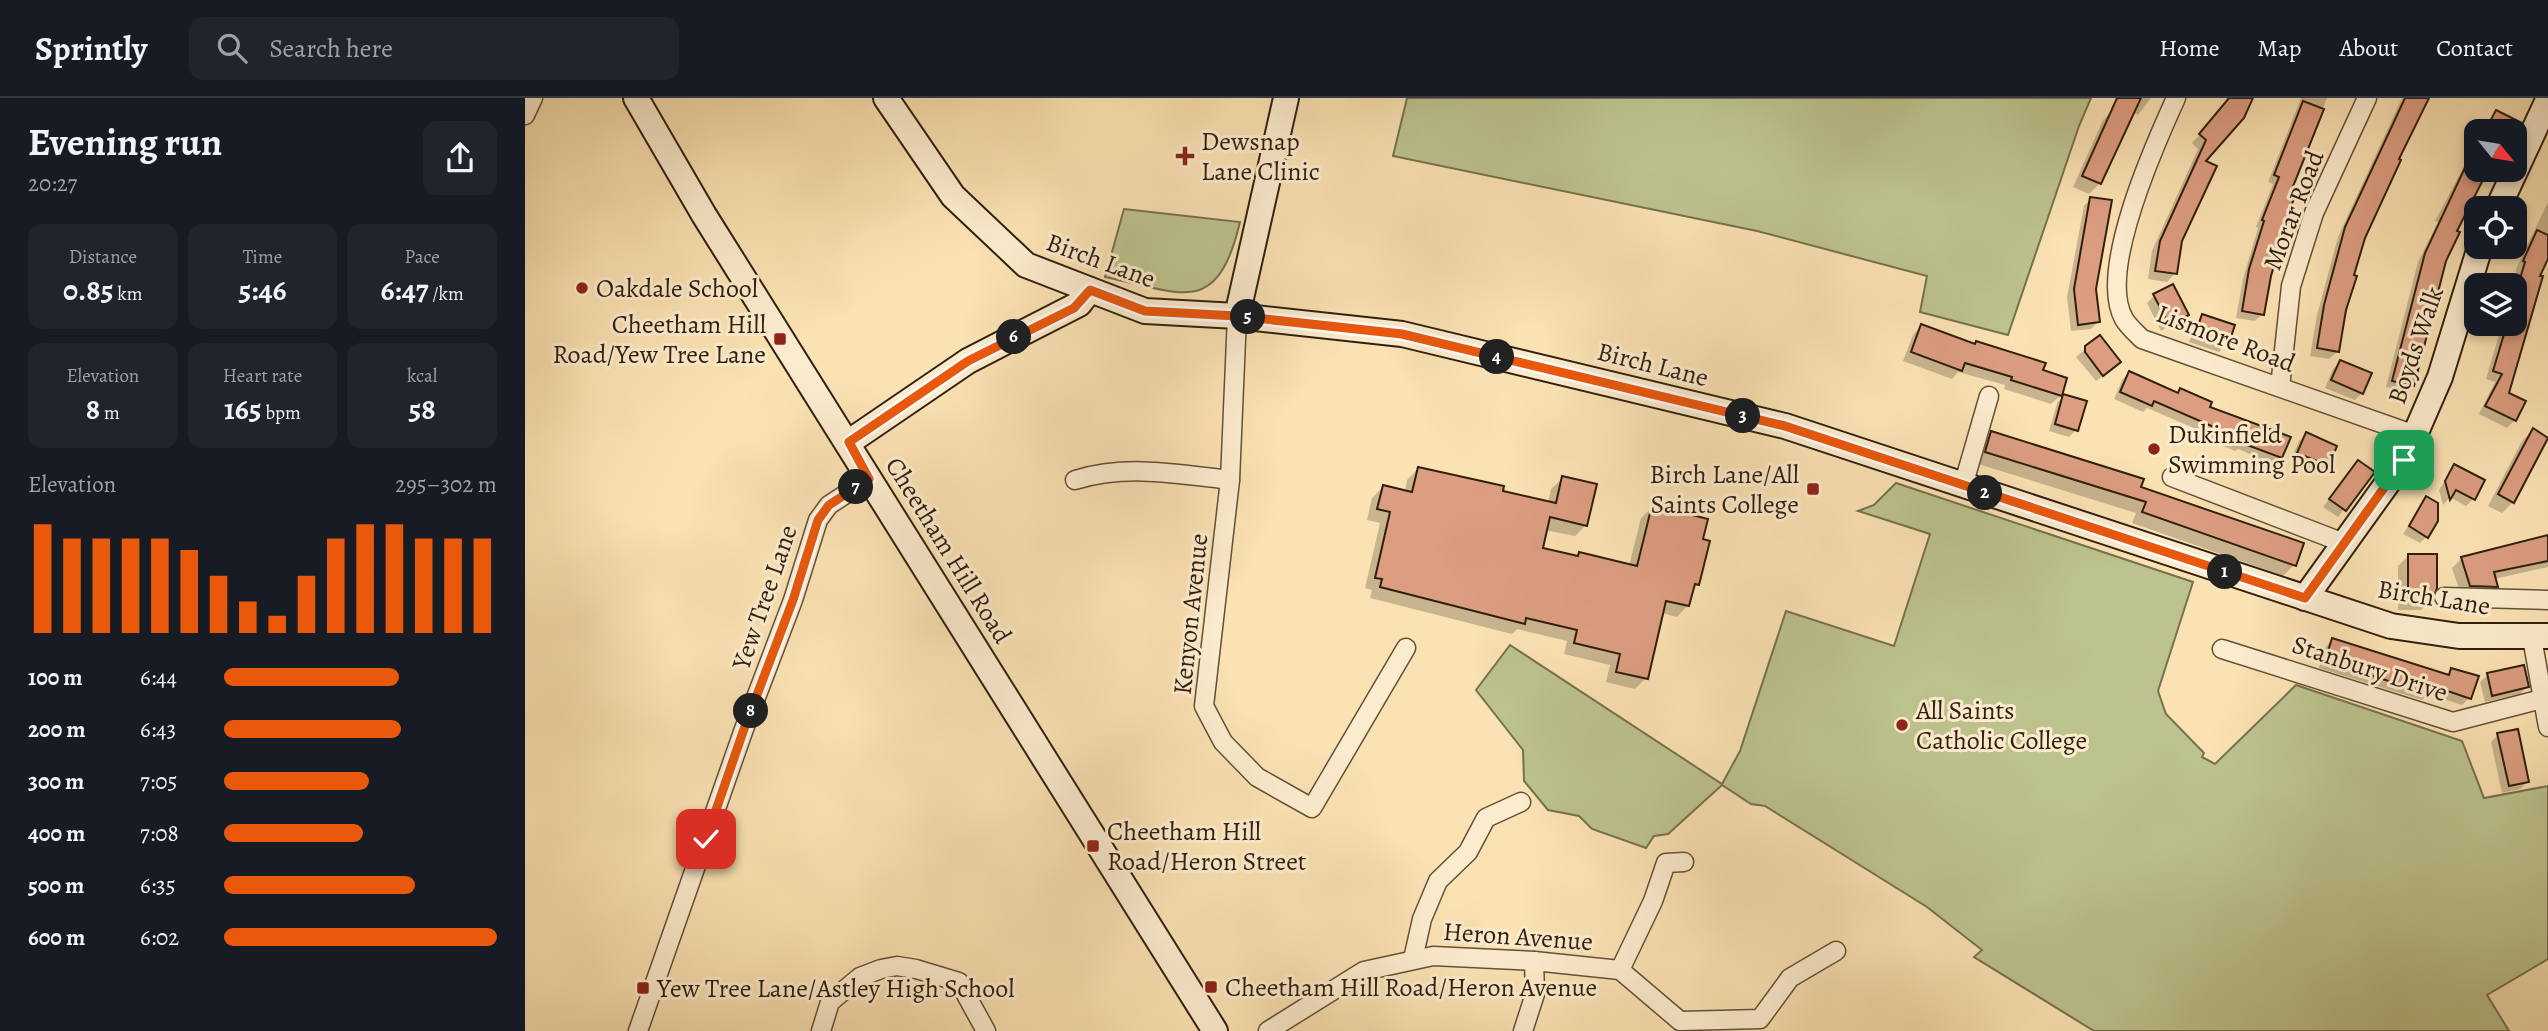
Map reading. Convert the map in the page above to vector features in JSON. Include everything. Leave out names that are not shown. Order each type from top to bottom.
[{"type":"main road","name":"Cheetham Hill Road","points":[[636,98],[704,215],[849,442],[869,479],[1215,1031]]},
{"type":"main road","name":"Birch Lane","points":[[886,98],[953,196],[1026,265],[1145,311],[1237,316],[1402,334],[1785,426],[2391,626],[2459,636],[2540,637]]},
{"type":"main road","points":[[1237,316],[1286,98]]},
{"type":"main road","points":[[2504,196],[2548,100]]},
{"type":"main road","name":"Boyds Walk","points":[[2305,598],[2404,460],[2440,377],[2476,259]]},
{"type":"main road","points":[[849,442],[968,361],[1074,308],[1090,290]]},
{"type":"street","points":[[525,114],[533,98]]},
{"type":"street","name":"Lismore Road","points":[[2176,98],[2147,161],[2115,274],[2123,318],[2142,339],[2415,435]]},
{"type":"street","name":"Morar Road","points":[[2280,387],[2291,286],[2314,213],[2367,98]]},
{"type":"street","name":"Kenyon Avenue","points":[[1237,316],[1230,481],[1204,706],[1223,742],[1257,776],[1312,808],[1406,648]]},
{"type":"street","points":[[1963,486],[1989,396]]},
{"type":"street","points":[[1075,480],[1096,473],[1134,470],[1230,481]]},
{"type":"street","points":[[2172,477],[2344,543]]},
{"type":"street","name":"Yew Tree Lane","points":[[638,1031],[744,729],[793,600],[818,520],[829,505],[869,479]]},
{"type":"street","name":"Birch Lane","points":[[2444,597],[2548,600]]},
{"type":"street","points":[[2540,637],[2542,699],[2548,727]]},
{"type":"street","name":"Stanbury Drive","points":[[2222,649],[2453,722],[2542,699]]},
{"type":"street","points":[[1413,959],[1422,919],[1438,881],[1468,852],[1486,818],[1521,802]]},
{"type":"street","points":[[1620,970],[1653,901],[1666,863],[1684,862]]},
{"type":"street","points":[[1679,1026],[1760,1019],[1790,978],[1836,951]]},
{"type":"street","name":"Heron Avenue","points":[[1268,1031],[1364,971],[1433,956],[1534,961],[1620,970],[1679,1026]]},
{"type":"street","points":[[1523,1031],[1535,994],[1534,961]]},
{"type":"street","points":[[821,1031],[830,1002],[844,989],[860,977],[897,966],[959,982],[986,1031]]},
{"type":"green space","points":[[1407,98],[2091,98],[2008,335],[1920,312],[1927,276],[1757,231],[1393,156]]},
{"type":"green space","points":[[1124,209],[1240,222],[1231,253],[1220,273],[1208,286],[1193,292],[1176,292],[1105,277]]},
{"type":"green space","points":[[1896,483],[2193,582],[2158,691],[2166,714],[2204,753],[2202,757],[2215,764],[2296,685],[2462,741],[2484,798],[2548,786],[2548,959],[2487,995],[2509,1031],[2094,1031],[1974,957],[1982,950],[1927,907],[1765,806],[1751,804],[1722,785],[1668,834],[1654,836],[1646,848],[1592,829],[1579,816],[1548,810],[1524,781],[1523,750],[1476,690],[1510,645],[1722,784],[1740,751],[1786,611],[1894,646],[1930,534],[1858,511],[1874,505]]},
{"type":"building","points":[[2117,98],[2141,98],[2101,184],[2082,176]]},
{"type":"building","points":[[2229,98],[2253,98],[2244,118],[2206,161],[2217,166],[2182,241],[2177,274],[2155,271],[2160,241],[2206,140],[2199,134]]},
{"type":"building","points":[[2405,98],[2429,98],[2365,238],[2346,310],[2339,352],[2317,348],[2324,305],[2345,227]]},
{"type":"building","points":[[2303,101],[2324,109],[2290,194],[2295,196],[2279,237],[2282,238],[2264,315],[2242,311],[2249,269],[2264,221],[2262,220],[2279,177],[2274,175]]},
{"type":"building","points":[[2496,110],[2514,119],[2491,119]]},
{"type":"building","points":[[2464,170],[2464,182],[2482,182],[2475,196],[2464,196],[2464,217],[2446,261],[2414,386],[2392,381],[2425,253]]},
{"type":"building","points":[[2090,197],[2112,200],[2096,289],[2100,322],[2078,325],[2074,289]]},
{"type":"building","points":[[2537,230],[2548,235],[2548,259],[2540,276],[2543,276],[2527,331],[2527,273],[2522,273]]},
{"type":"building","points":[[2173,284],[2189,315],[2169,325],[2153,294]]},
{"type":"building","points":[[2202,314],[2235,325],[2228,346],[2195,335]]},
{"type":"building","points":[[1921,324],[1975,344],[1976,341],[2046,363],[2043,370],[2067,378],[2062,396],[1965,363],[1962,371],[1911,352]]},
{"type":"building","points":[[2100,335],[2121,362],[2103,376],[2085,352],[2085,346]]},
{"type":"building","points":[[2503,336],[2526,336],[2509,393],[2526,401],[2516,421],[2485,406],[2502,374],[2493,371]]},
{"type":"building","points":[[2340,360],[2372,373],[2363,394],[2331,380]]},
{"type":"building","points":[[2129,371],[2178,393],[2180,388],[2212,402],[2210,407],[2291,437],[2282,458],[2212,432],[2214,427],[2154,401],[2152,406],[2120,392]]},
{"type":"building","points":[[2063,394],[2087,401],[2078,431],[2055,424]]},
{"type":"building","points":[[2533,428],[2548,438],[2514,503],[2498,494]]},
{"type":"building","points":[[1991,431],[2144,479],[2141,487],[2304,543],[2296,566],[2142,512],[2146,502],[1985,452]]},
{"type":"building","points":[[2306,432],[2337,446],[2329,466],[2297,453]]},
{"type":"building","points":[[2358,460],[2375,472],[2346,511],[2329,499]]},
{"type":"building","points":[[2454,464],[2485,480],[2475,500],[2456,490],[2450,500],[2445,481]]},
{"type":"building","points":[[1418,467],[1504,486],[1503,491],[1556,503],[1562,476],[1597,484],[1587,526],[1550,517],[1543,548],[1578,556],[1579,552],[1637,566],[1652,505],[1708,519],[1703,539],[1710,541],[1699,585],[1695,584],[1689,606],[1666,601],[1648,679],[1616,672],[1620,654],[1574,643],[1577,630],[1526,618],[1525,624],[1380,587],[1382,579],[1375,578],[1390,512],[1377,509],[1383,485],[1412,492]]},
{"type":"building","points":[[2426,496],[2438,503],[2438,521],[2428,538],[2409,526]]},
{"type":"building","points":[[2548,535],[2548,561],[2494,572],[2498,587],[2470,586],[2461,557]]},
{"type":"building","points":[[2408,554],[2437,554],[2437,588],[2433,600],[2408,600]]},
{"type":"building","points":[[2332,638],[2449,675],[2451,668],[2479,676],[2471,699],[2433,686],[2430,694],[2325,661]]},
{"type":"building","points":[[2524,665],[2529,687],[2492,696],[2487,673]]},
{"type":"building","points":[[2518,729],[2529,782],[2509,786],[2497,733]]},
{"type":"place","name":"Dewsnap Lane Clinic","points":[[1185,156]]},
{"type":"place","name":"Oakdale School","points":[[582,288]]},
{"type":"place","name":"Cheetham Hill Road/Yew Tree Lane","points":[[780,339]]},
{"type":"place","name":"Dukinfield Swimming Pool","points":[[2154,449]]},
{"type":"place","name":"Birch Lane/All Saints College","points":[[1813,489]]},
{"type":"place","name":"All Saints Catholic College","points":[[1902,725]]},
{"type":"place","name":"Cheetham Hill Road/Heron Street","points":[[1093,846]]},
{"type":"place","name":"Cheetham Hill Road/Heron Avenue","points":[[1211,987]]},
{"type":"place","name":"Yew Tree Lane/Astley High School","points":[[643,988]]},
{"type":"route","points":[[706,839],[793,600],[818,520],[829,505],[869,479],[849,442],[968,361],[1074,308],[1090,290],[1145,311],[1237,316],[1402,334],[1785,426],[2305,598],[2404,460]]}]
